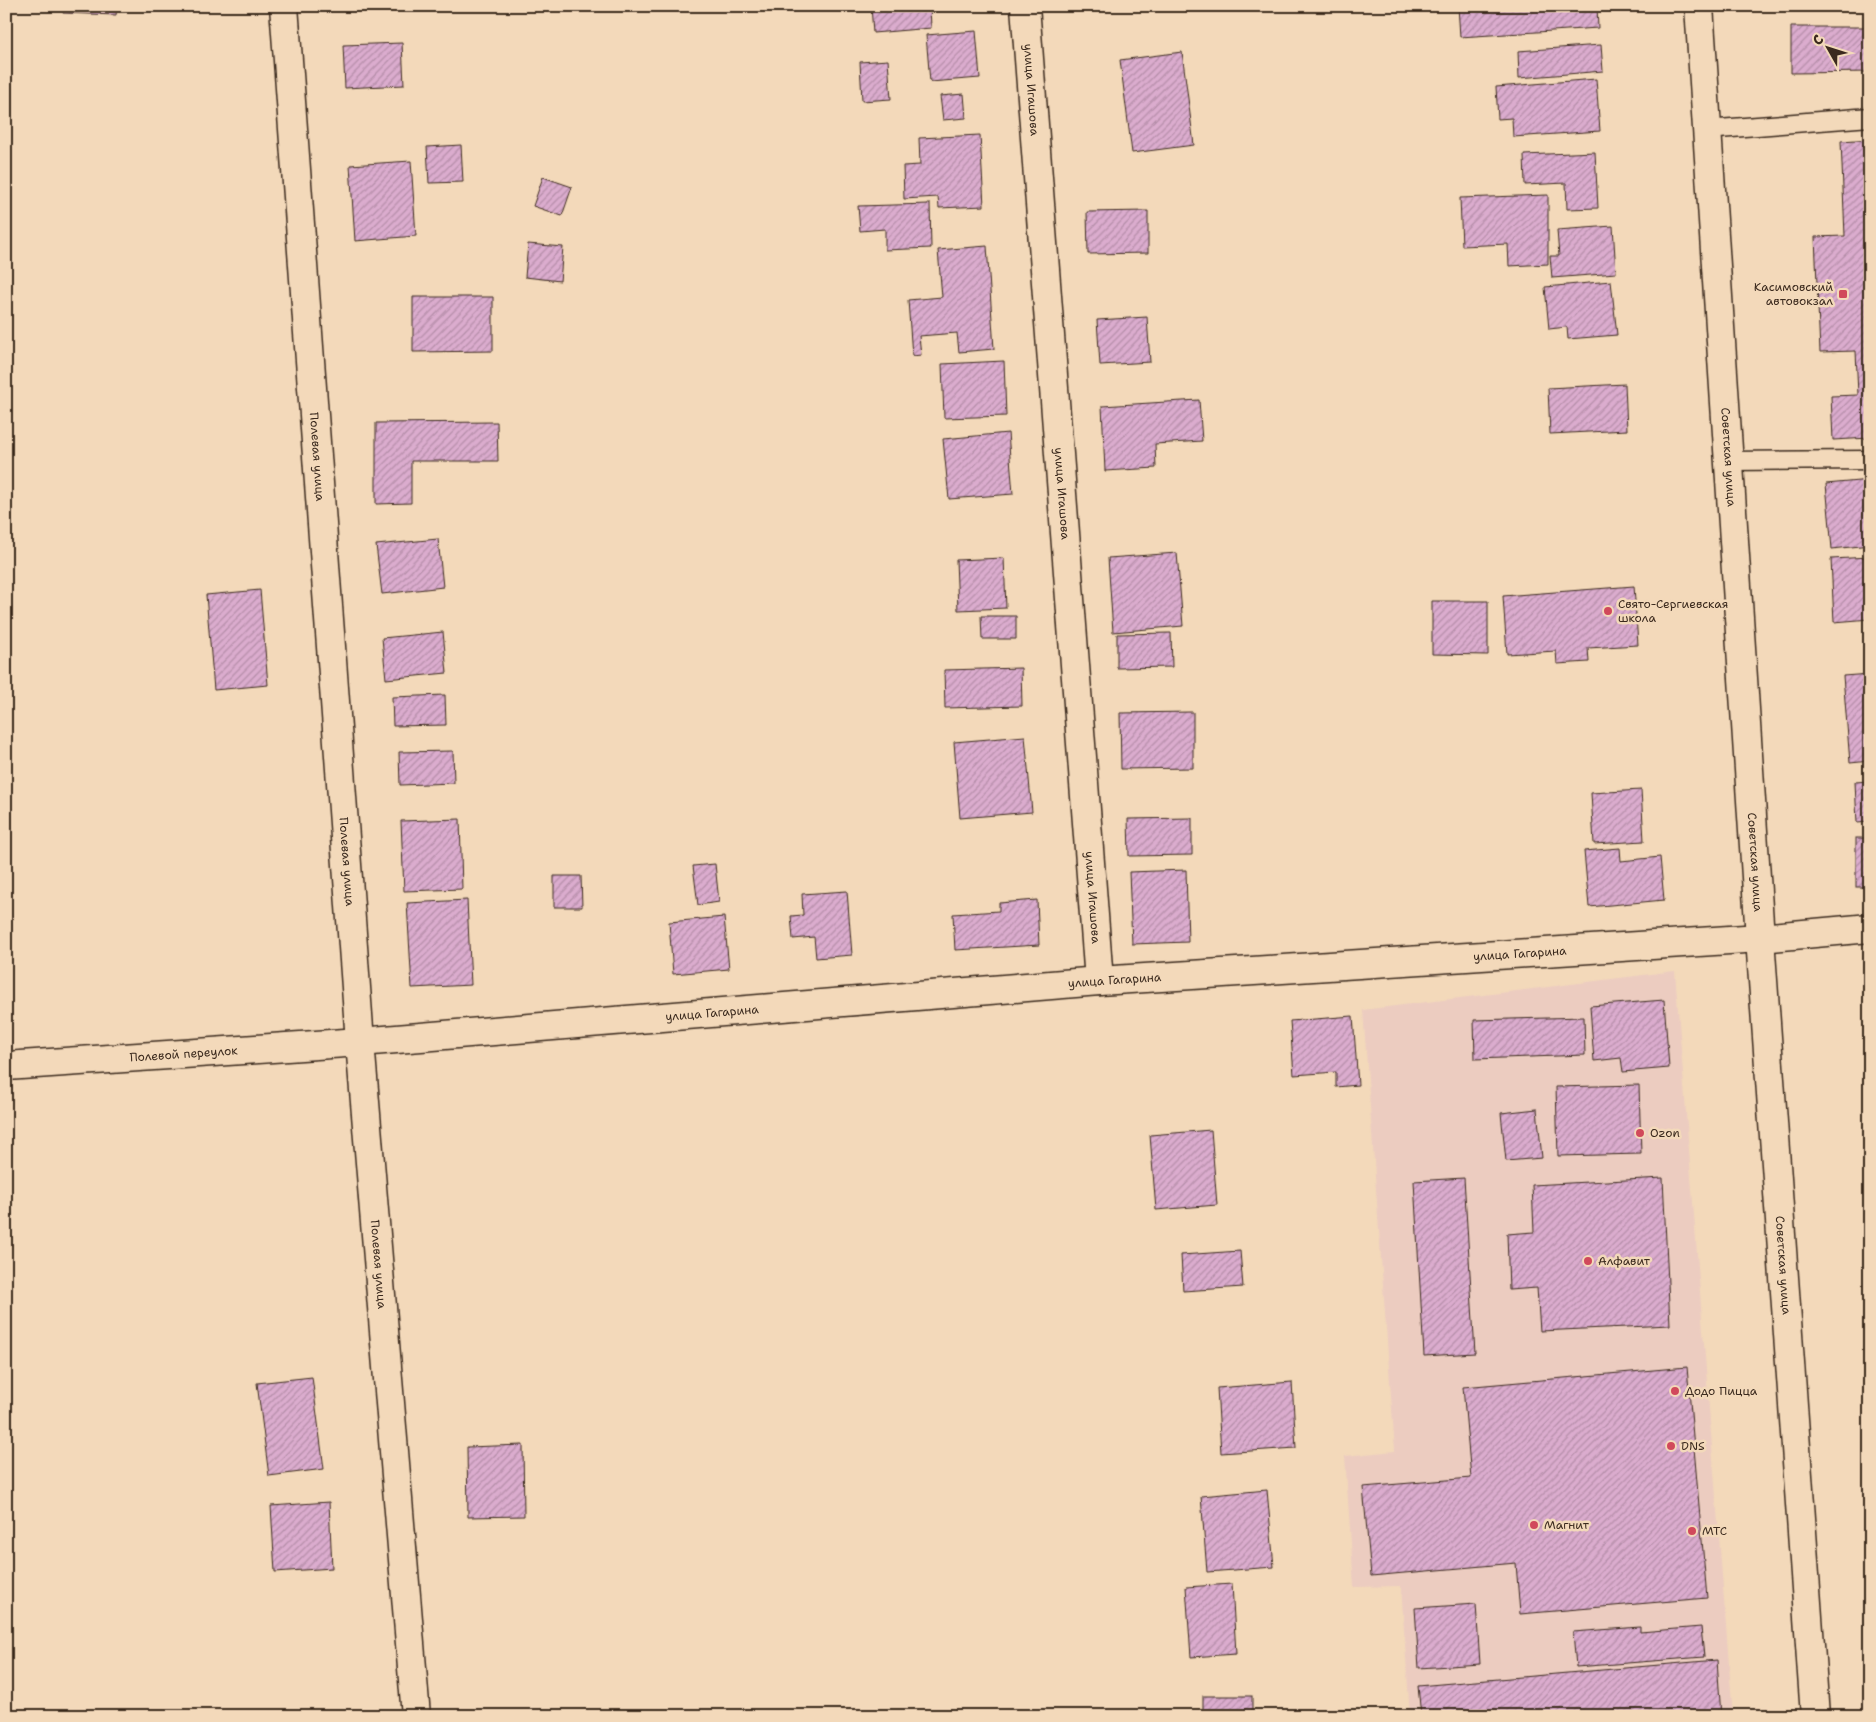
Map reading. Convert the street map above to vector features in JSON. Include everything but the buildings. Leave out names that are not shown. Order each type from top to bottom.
[{"type":"street","name":"Полевая улица","points":[[284,6],[360,1042],[416,1716]]},
{"type":"street","name":"улица Игашова","points":[[1025,6],[1099,981]]},
{"type":"street","name":"Советская улица","points":[[1699,6],[1760,938],[1816,1716]]},
{"type":"street","name":"улица Гагарина","points":[[360,1042],[1099,981],[1760,938],[1870,928]]},
{"type":"street","name":"Полевой переулок","points":[[6,1066],[360,1042]]},
{"type":"lane","points":[[1706,130],[1870,117]]},
{"type":"lane","points":[[1729,461],[1870,460]]},
{"type":"shaded area","points":[[1675,971],[1733,1716],[1410,1716],[1401,1586],[1354,1587],[1345,1456],[1395,1451],[1363,1010]]},
{"type":"place","name":"Касимовский автовокзал","points":[[1843,294]]},
{"type":"place","name":"Свято-Сергиевская школа","points":[[1608,611]]},
{"type":"place","name":"Ozon","points":[[1640,1133]]},
{"type":"place","name":"Алфавит","points":[[1588,1261]]},
{"type":"place","name":"Додо Пицца","points":[[1675,1391]]},
{"type":"place","name":"DNS","points":[[1671,1446]]},
{"type":"place","name":"Магнит","points":[[1534,1525]]},
{"type":"place","name":"МТС","points":[[1692,1531]]}]
